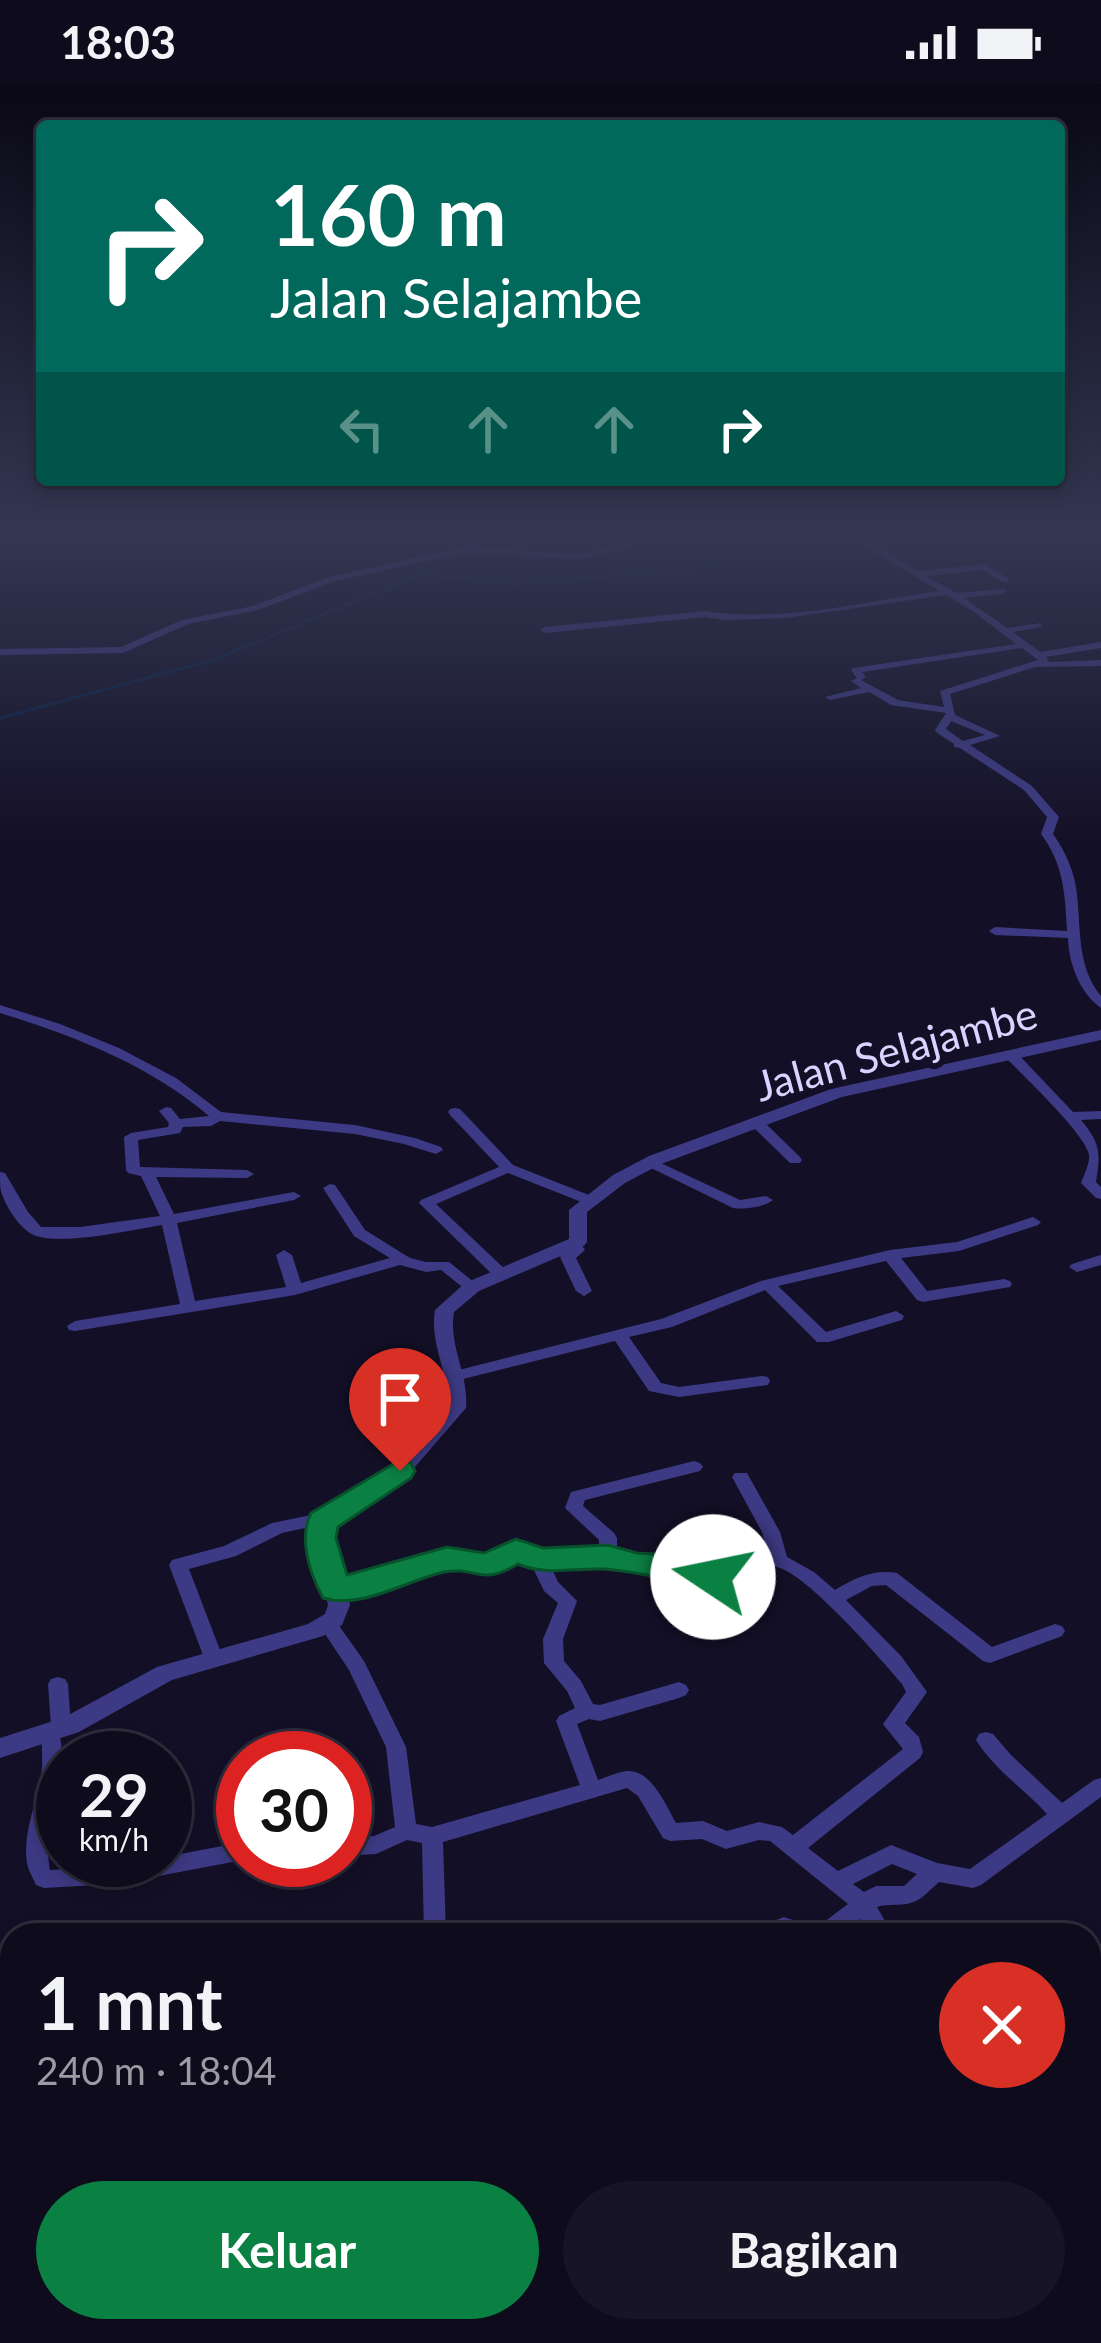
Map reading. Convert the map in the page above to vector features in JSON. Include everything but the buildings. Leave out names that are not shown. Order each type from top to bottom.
[{"type":"street","points":[[0,652],[123,650],[153,636]]},
{"type":"street","points":[[1012,636],[1040,660],[1101,663]]},
{"type":"street","points":[[958,745],[995,736],[950,714],[909,708],[867,690],[856,670],[1025,645]]},
{"type":"street","points":[[950,714],[943,698],[946,692],[1101,645]]},
{"type":"street","points":[[830,697],[867,690]]},
{"type":"street","points":[[950,714],[940,730],[1028,788],[1053,817],[1047,834],[1060,853],[1070,886],[1079,969],[1101,1004]]},
{"type":"street","points":[[995,931],[1072,935]]},
{"type":"street","points":[[0,1009],[50,1024],[120,1056],[217,1116],[344,1128],[403,1138],[436,1150]]},
{"type":"street","name":"Jalan Selajambe","points":[[589,1200],[650,1162],[868,1084],[1101,1035]]},
{"type":"street","points":[[1011,1054],[1096,1149],[1088,1183],[1101,1196]]},
{"type":"street","points":[[213,1658],[178,1565],[230,1551],[278,1527],[326,1518],[381,1485],[429,1443],[456,1408],[455,1376],[442,1344],[442,1316],[455,1299],[582,1238],[576,1215],[589,1200],[508,1168],[455,1112]]},
{"type":"street","points":[[1071,1116],[1101,1115]]},
{"type":"street","points":[[217,1116],[211,1122],[171,1117],[173,1131],[129,1139],[131,1168],[247,1174]]},
{"type":"street","points":[[756,1122],[795,1160]]},
{"type":"street","points":[[650,1162],[738,1205],[766,1200]]},
{"type":"street","points":[[502,1275],[426,1203],[508,1168]]},
{"type":"street","points":[[147,1172],[168,1217],[189,1308]]},
{"type":"street","points":[[0,1176],[25,1217],[42,1234],[128,1227],[294,1196]]},
{"type":"street","points":[[330,1188],[359,1233],[404,1259],[426,1267],[444,1264],[472,1287]]},
{"type":"street","points":[[455,1376],[666,1323],[767,1285],[890,1255],[959,1246],[1033,1222]]},
{"type":"street","points":[[574,1245],[577,1250],[568,1257],[584,1291]]},
{"type":"street","points":[[284,1255],[295,1290]]},
{"type":"street","points":[[890,1255],[926,1298],[1004,1284]]},
{"type":"street","points":[[75,1326],[295,1290],[404,1259]]},
{"type":"street","points":[[1077,1267],[1101,1260]]},
{"type":"street","points":[[767,1285],[823,1338],[896,1316]]},
{"type":"street","points":[[619,1334],[656,1387],[679,1392],[762,1381]]},
{"type":"street","points":[[608,1557],[608,1538],[574,1508],[574,1499],[694,1467]]},
{"type":"street","points":[[741,1477],[771,1532],[778,1560],[833,1599],[915,1687],[916,1694],[892,1724],[914,1749],[795,1846]]},
{"type":"street","points":[[55,1731],[154,1677],[328,1625],[338,1613],[320,1538],[326,1518]]},
{"type":"street","points":[[335,1590],[393,1578],[447,1559],[488,1566],[520,1550],[538,1560],[608,1557],[637,1565],[695,1568],[713,1577],[778,1560]]},
{"type":"street","points":[[538,1560],[551,1586],[568,1601],[554,1639],[554,1663],[587,1711]]},
{"type":"street","points":[[833,1599],[868,1580],[890,1578],[990,1656],[1055,1631]]},
{"type":"street","points":[[328,1625],[357,1666],[396,1747],[406,1831]]},
{"type":"street","points":[[55,1731],[58,1684]]},
{"type":"street","points":[[592,1790],[566,1721],[587,1711],[600,1713],[679,1690]]},
{"type":"street","points":[[0,1748],[36,1737]]},
{"type":"street","points":[[986,1740],[1007,1767],[1046,1796],[1061,1816]]},
{"type":"street","points":[[372,1844],[387,1842],[406,1831],[432,1836],[630,1779],[645,1790],[670,1832],[703,1830],[731,1840],[769,1831],[795,1846],[863,1904],[875,1923]]},
{"type":"street","points":[[837,1882],[891,1854],[935,1873],[974,1879],[1101,1786]]},
{"type":"street","points":[[432,1836],[435,1923]]},
{"type":"street","points":[[839,1923],[884,1894],[908,1895],[935,1873]]},
{"type":"waterway","points":[[0,718],[216,659],[270,636]]},
{"type":"route","points":[[400,1471],[322,1522],[320,1538],[335,1590],[393,1578],[447,1559],[488,1566],[516,1550],[541,1561],[608,1557],[637,1565],[695,1568],[713,1577]]}]
